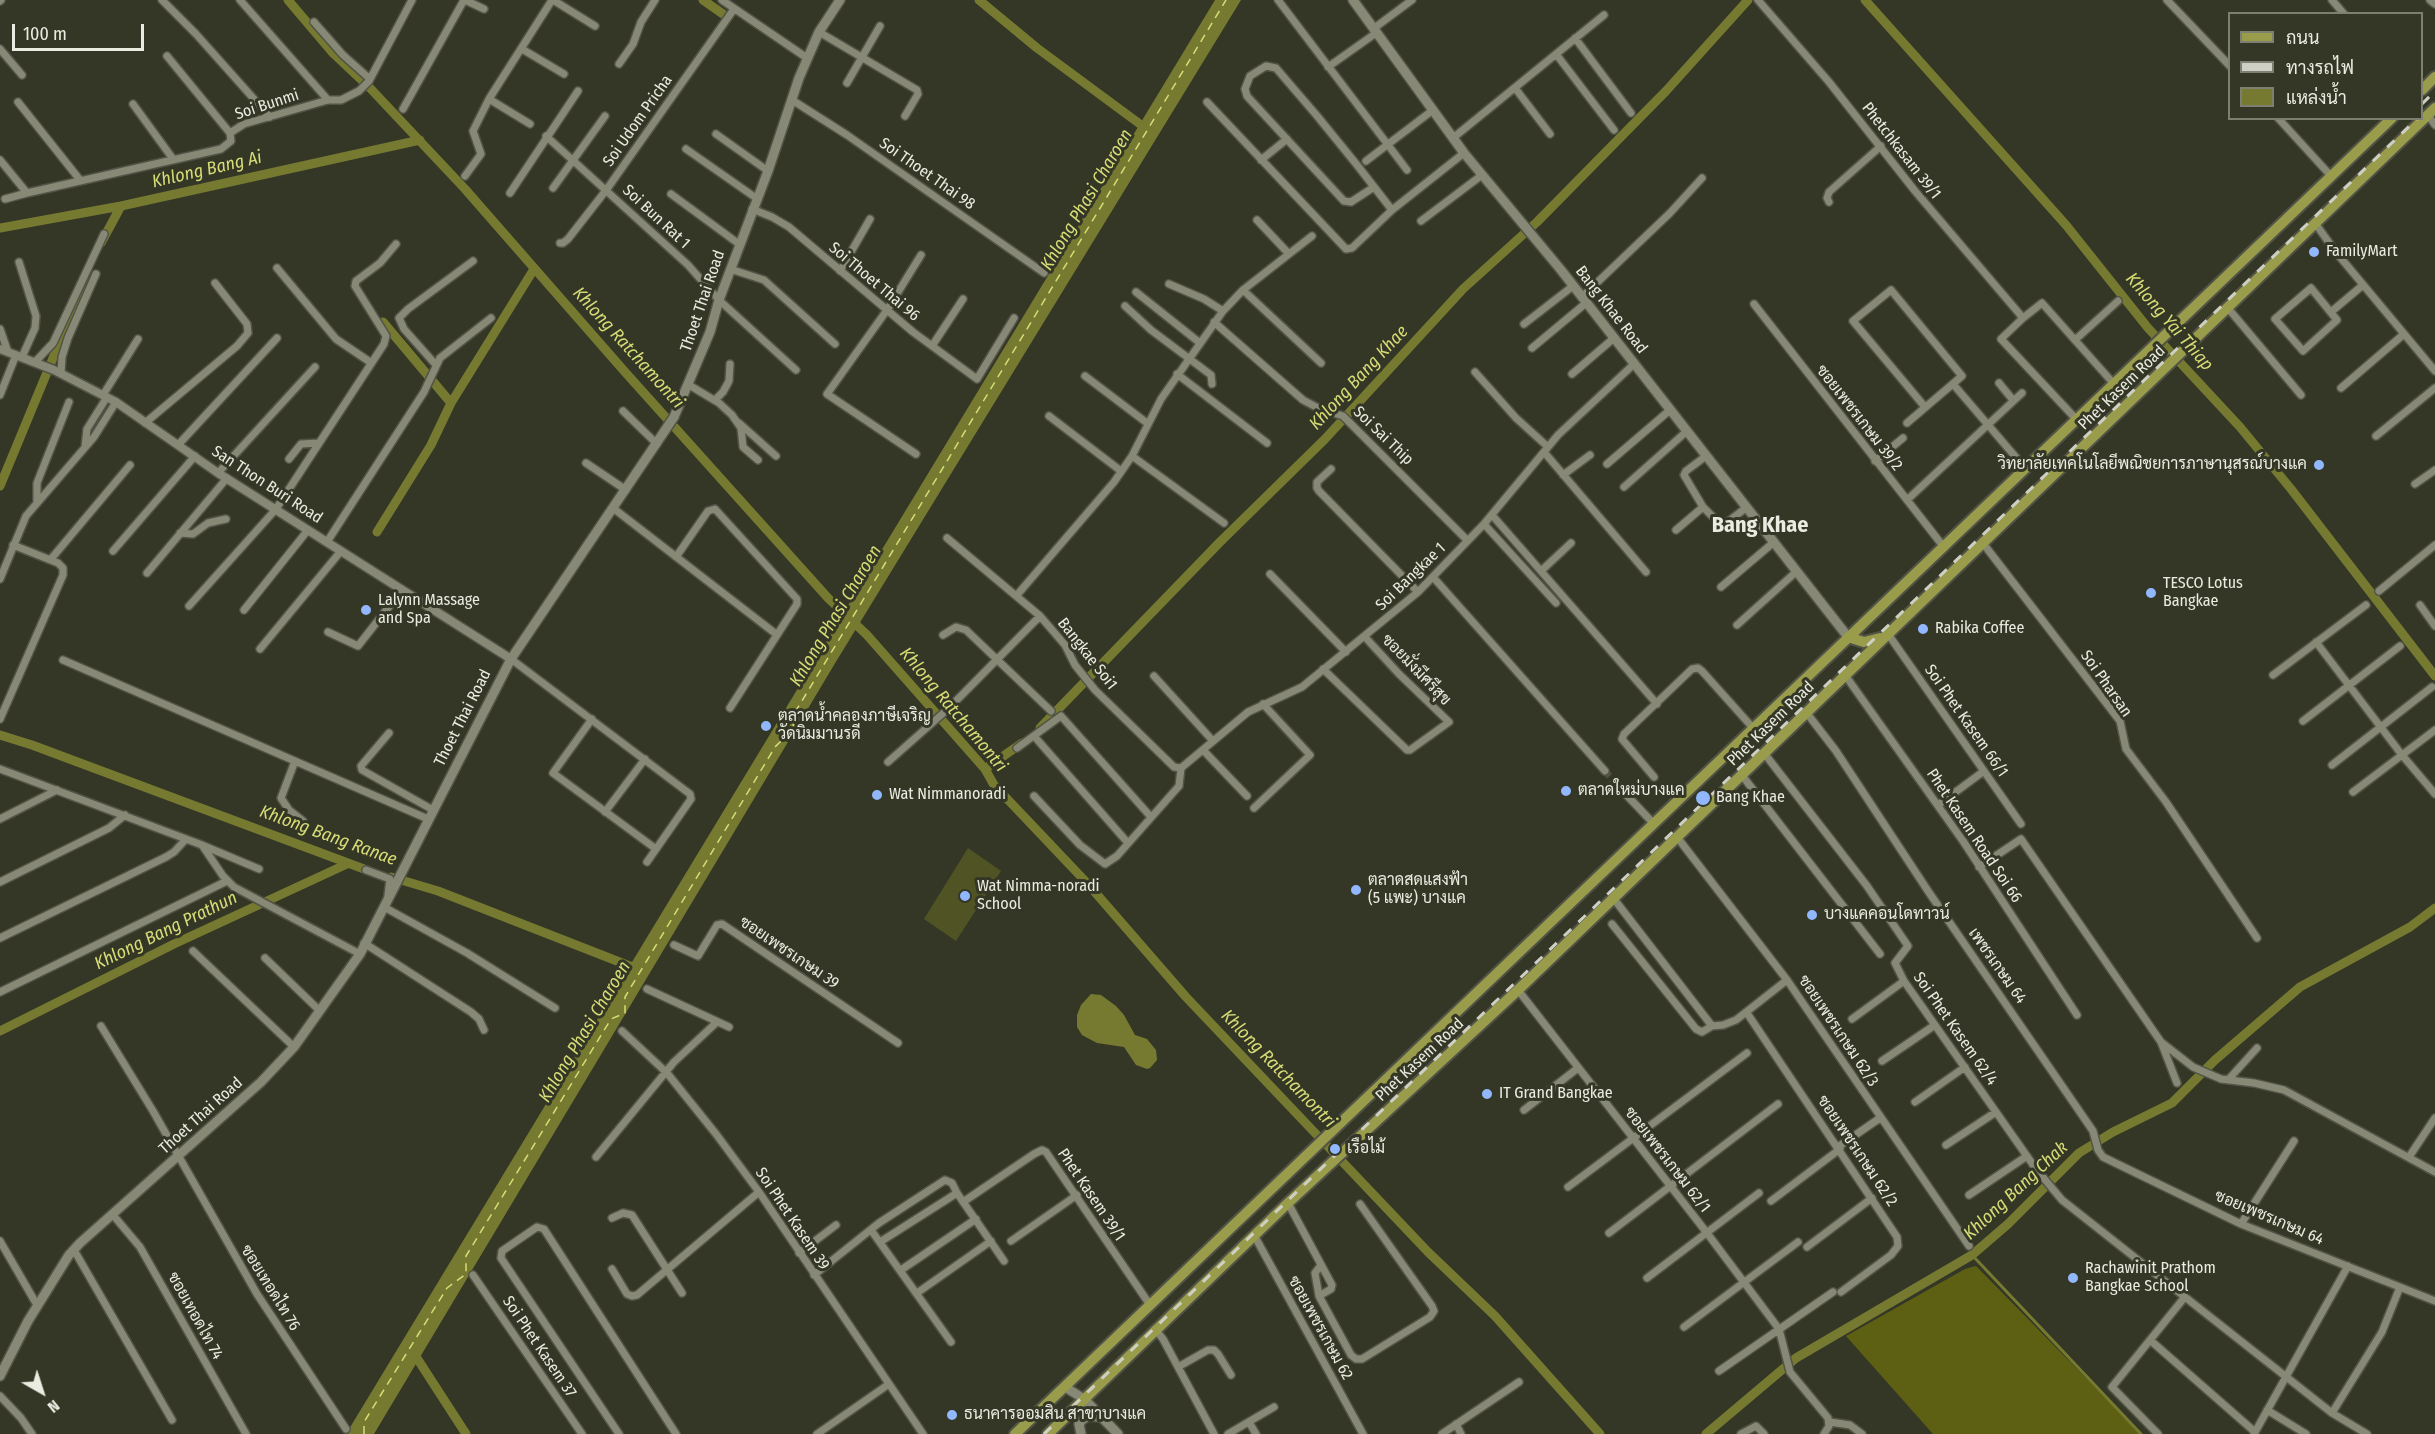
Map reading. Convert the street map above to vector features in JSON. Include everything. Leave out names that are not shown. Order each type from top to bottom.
[{"type":"main road","name":"Thoet Thai Road","points":[[0,1376],[37,1305],[75,1250],[253,1090],[294,1047],[360,954],[511,659],[674,417],[710,332],[719,300],[768,171],[807,58],[819,32],[840,0]]},
{"type":"main road","name":"Bang Khae Road","points":[[1355,4],[1464,153],[1524,224],[1848,637]]},
{"type":"main road","points":[[2423,88],[2435,76]]},
{"type":"main road","points":[[2391,120],[2404,138]]},
{"type":"main road","name":"Phet Kasem Road","points":[[1015,1434],[2391,120]]},
{"type":"main road","name":"Phet Kasem Road","points":[[1048,1434],[1254,1235],[1614,899],[1982,542],[2404,138],[2420,120]]},
{"type":"main road","points":[[1848,637],[1870,642],[1888,634]]},
{"type":"main road","points":[[1065,1387],[1084,1399],[1118,1434]]},
{"type":"main road","points":[[1081,1434],[1079,1424],[1082,1420],[1088,1416],[1102,1417]]},
{"type":"street","points":[[162,0],[196,34],[270,117]]},
{"type":"street","points":[[240,0],[328,100]]},
{"type":"street","name":"Soi Bunmi","points":[[5,199],[221,149],[231,141],[230,133],[244,124],[328,100],[341,100],[359,91],[369,80],[412,0]]},
{"type":"street","points":[[403,109],[465,0],[483,9]]},
{"type":"street","points":[[465,176],[481,154],[473,130],[489,99],[553,0],[594,26]]},
{"type":"street","points":[[620,64],[633,44],[641,22],[655,0]]},
{"type":"street","points":[[723,0],[807,58]]},
{"type":"street","points":[[1278,0],[1407,170]]},
{"type":"street","points":[[1329,67],[1412,0]]},
{"type":"street","name":"Phetchkasam 39/1","points":[[1758,0],[2023,318]]},
{"type":"street","points":[[2167,0],[2228,65]]},
{"type":"street","points":[[2332,0],[2342,12]]},
{"type":"street","points":[[2430,0],[2435,4]]},
{"type":"street","name":"Soi Udom Pricha","points":[[560,243],[568,239],[607,189],[734,9]]},
{"type":"street","points":[[1453,138],[1604,15]]},
{"type":"street","points":[[314,22],[369,80]]},
{"type":"street","points":[[847,83],[880,26]]},
{"type":"street","points":[[819,32],[917,90],[918,94],[905,116]]},
{"type":"street","points":[[1575,38],[1631,113]]},
{"type":"street","points":[[0,49],[22,75]]},
{"type":"street","points":[[522,49],[564,74]]},
{"type":"street","points":[[1556,54],[1614,130]]},
{"type":"street","points":[[166,56],[230,133]]},
{"type":"street","points":[[1374,187],[1354,201],[1346,203],[1245,92],[1250,76],[1266,66],[1276,68],[1374,187],[1392,210]]},
{"type":"street","points":[[1515,88],[1550,134]]},
{"type":"street","points":[[510,193],[578,91]]},
{"type":"street","points":[[489,99],[530,124]]},
{"type":"street","name":"Soi Thoet Thai 98","points":[[792,100],[847,135],[1044,273]]},
{"type":"street","points":[[18,102],[80,180]]},
{"type":"street","points":[[1207,102],[1345,249],[1352,248],[1392,210],[1464,153]]},
{"type":"street","points":[[134,104],[173,159]]},
{"type":"street","points":[[1366,161],[1433,110]]},
{"type":"street","points":[[2428,111],[2435,125]]},
{"type":"street","points":[[553,188],[605,116]]},
{"type":"street","points":[[2280,120],[2331,176]]},
{"type":"street","points":[[716,134],[768,171]]},
{"type":"street","name":"Soi Bun Rat 1","points":[[546,136],[607,189],[688,265],[719,300],[796,370]]},
{"type":"street","points":[[1262,160],[1287,139]]},
{"type":"street","points":[[1829,202],[1827,198],[1829,192],[1881,146]]},
{"type":"street","points":[[686,149],[756,198]]},
{"type":"street","points":[[0,160],[27,193]]},
{"type":"street","points":[[1420,221],[1482,175]]},
{"type":"street","points":[[1532,348],[1584,300],[1702,178]]},
{"type":"street","points":[[671,194],[740,244]]},
{"type":"street","name":"Soi Thoet Thai 96","points":[[752,209],[789,227],[887,310],[977,379],[1014,318]]},
{"type":"street","points":[[840,271],[870,219]]},
{"type":"street","points":[[1257,220],[1289,254]]},
{"type":"street","points":[[2315,223],[2435,371]]},
{"type":"street","points":[[40,364],[61,327],[104,234]]},
{"type":"street","points":[[1017,595],[1114,482],[1132,456],[1147,423],[1177,374],[1223,311],[1243,290],[1312,236]]},
{"type":"street","points":[[189,606],[276,509],[370,362],[384,344],[386,336],[355,286],[356,281],[380,263],[396,243]]},
{"type":"street","points":[[916,454],[827,394],[887,310],[921,255]]},
{"type":"street","points":[[436,365],[404,329],[399,318],[473,261]]},
{"type":"street","points":[[0,394],[11,353],[35,328],[36,316],[19,262]]},
{"type":"street","points":[[277,268],[336,339],[370,362]]},
{"type":"street","points":[[730,269],[759,277],[835,344]]},
{"type":"street","points":[[57,372],[68,338],[96,274]]},
{"type":"street","points":[[144,423],[237,346],[248,333],[247,324],[215,283]]},
{"type":"street","points":[[1169,284],[1204,299],[1223,311]]},
{"type":"street","points":[[1524,324],[1572,285]]},
{"type":"street","points":[[2331,312],[2363,285]]},
{"type":"street","points":[[2310,288],[2331,312],[2337,322],[2303,351],[2275,320],[2310,288]]},
{"type":"street","points":[[1243,290],[1321,363]]},
{"type":"street","points":[[1907,423],[1962,376],[1891,290],[1853,321],[1925,407]]},
{"type":"street","points":[[1136,292],[1200,343]]},
{"type":"street","points":[[932,346],[963,298]]},
{"type":"street","points":[[2075,340],[2118,301]]},
{"type":"street","points":[[2076,419],[2001,339],[2023,318],[2042,303],[2114,384]]},
{"type":"street","name":"ซอยเพชรเกษม 39/2","points":[[1754,304],[1943,546]]},
{"type":"street","points":[[1125,306],[1151,330],[1211,375],[1212,384]]},
{"type":"street","points":[[2228,307],[2301,395]]},
{"type":"street","points":[[327,542],[444,354],[491,318]]},
{"type":"street","name":"Soi Sai Thip","points":[[1214,322],[1303,400],[1318,408],[1340,414],[1352,424],[1467,540]]},
{"type":"street","points":[[0,328],[11,353]]},
{"type":"street","points":[[2340,388],[2404,334]]},
{"type":"street","points":[[178,446],[277,338]]},
{"type":"street","points":[[1572,374],[1614,338]]},
{"type":"street","points":[[85,447],[87,429],[138,339]]},
{"type":"street","name":"San Thon Buri Road","points":[[11,353],[40,364],[116,402],[218,473],[511,659]]},
{"type":"street","points":[[715,400],[729,381],[730,363]]},
{"type":"street","name":"Soi Bangkae 1","points":[[1178,768],[1203,750],[1243,715],[1299,689],[1418,592],[1484,524],[1546,450],[1634,364]]},
{"type":"street","points":[[218,473],[315,367]]},
{"type":"street","points":[[1475,372],[1546,450],[1563,475],[1646,572]]},
{"type":"street","points":[[1177,374],[1267,443]]},
{"type":"street","points":[[1085,376],[1147,423]]},
{"type":"street","points":[[1999,383],[2013,400]]},
{"type":"street","points":[[1953,384],[2025,468]]},
{"type":"street","points":[[689,385],[715,400],[776,456]]},
{"type":"street","points":[[2376,436],[2435,388]]},
{"type":"street","points":[[1906,500],[2022,393]]},
{"type":"street","points":[[37,501],[37,483],[69,402]]},
{"type":"street","points":[[0,579],[26,516],[94,437],[116,402]]},
{"type":"street","points":[[1607,464],[1670,410]]},
{"type":"street","points":[[623,411],[657,444]]},
{"type":"street","points":[[1049,417],[1121,471]]},
{"type":"street","points":[[738,422],[743,447],[758,460]]},
{"type":"street","points":[[1624,487],[1687,431]]},
{"type":"street","points":[[1875,461],[1904,438]]},
{"type":"street","points":[[289,459],[301,444],[318,443]]},
{"type":"street","points":[[1563,475],[1590,455]]},
{"type":"street","points":[[113,551],[195,456]]},
{"type":"street","points":[[1132,456],[1224,523]]},
{"type":"street","points":[[1706,456],[1684,475],[1703,507],[1717,521],[1723,523],[1747,507]]},
{"type":"street","points":[[586,463],[626,490]]},
{"type":"street","points":[[51,560],[130,465]]},
{"type":"street","points":[[1331,469],[1317,482],[1319,491],[1418,592]]},
{"type":"street","points":[[2415,484],[2435,470]]},
{"type":"street","points":[[147,573],[227,478]]},
{"type":"street","points":[[1676,530],[1703,507]]},
{"type":"street","points":[[613,508],[776,634]]},
{"type":"street","points":[[676,557],[708,511],[715,508],[796,596],[797,604],[730,708]]},
{"type":"street","points":[[1492,515],[1657,704]]},
{"type":"street","points":[[180,533],[194,534],[208,523],[226,519]]},
{"type":"street","points":[[1484,524],[1556,603]]},
{"type":"street","points":[[244,610],[308,530]]},
{"type":"street","name":"Bangkae Soi1","points":[[947,538],[1040,616],[1065,645],[1079,670],[1095,690],[1178,768]]},
{"type":"street","points":[[1721,587],[1774,542]]},
{"type":"street","name":"Soi Pharsan","points":[[1982,542],[2120,721],[2126,749],[2166,802],[2257,938]]},
{"type":"street","points":[[1541,570],[1571,543]]},
{"type":"street","points":[[0,719],[63,575],[63,568],[51,560],[13,545]]},
{"type":"street","points":[[2379,591],[2435,545]]},
{"type":"street","points":[[260,649],[341,551]]},
{"type":"street","points":[[1737,625],[1797,571]]},
{"type":"street","points":[[1270,574],[1346,652]]},
{"type":"street","points":[[1433,577],[1605,771]]},
{"type":"street","points":[[328,632],[358,646],[402,590]]},
{"type":"street","points":[[2273,675],[2366,605]]},
{"type":"street","points":[[2420,605],[2435,626]]},
{"type":"street","points":[[888,762],[949,708],[1040,616]]},
{"type":"street","points":[[943,635],[956,627],[961,627],[1051,711]]},
{"type":"street","name":"Soi Phet Kasem 66/1","points":[[1888,634],[2021,824]]},
{"type":"street","name":"ซอยมั่งมีศรีสุข","points":[[1323,669],[1407,750],[1449,722],[1399,674],[1365,637]]},
{"type":"street","points":[[2316,642],[2402,755],[2435,794]]},
{"type":"street","points":[[2303,722],[2400,646]]},
{"type":"street","points":[[511,659],[690,794],[691,799],[647,862]]},
{"type":"street","points":[[63,660],[428,819]]},
{"type":"street","points":[[1654,777],[1622,739],[1626,731],[1692,669],[1698,668],[1753,728]]},
{"type":"street","name":"Phet Kasem Road Soi 66","points":[[1845,675],[1938,805],[2077,1015]]},
{"type":"street","points":[[1154,676],[1213,741]]},
{"type":"street","points":[[2332,765],[2432,687]]},
{"type":"street","points":[[1254,808],[1310,755],[1263,704]]},
{"type":"street","name":"เพชรเกษม 64","points":[[1806,712],[1836,751],[1928,891],[2093,1131],[2098,1150]]},
{"type":"street","points":[[1017,748],[1061,716],[1151,817]]},
{"type":"street","points":[[592,719],[553,772],[656,849]]},
{"type":"street","points":[[2353,792],[2435,730]]},
{"type":"street","points":[[389,733],[361,766],[362,770],[433,810]]},
{"type":"street","points":[[1034,736],[1128,843]]},
{"type":"street","points":[[1203,750],[1247,796]]},
{"type":"street","name":"Soi Phet Kasem 62/4","points":[[1764,753],[1867,886],[1908,946],[1894,964],[1904,981],[2054,1191],[2068,1206],[2285,1377],[2332,1413],[2367,1434]]},
{"type":"street","points":[[605,812],[645,759]]},
{"type":"street","points":[[295,760],[281,798],[284,805],[303,821]]},
{"type":"street","points":[[1034,796],[1080,845],[1101,863],[1111,861],[1179,786],[1178,768]]},
{"type":"street","points":[[0,769],[202,845],[259,870]]},
{"type":"street","points":[[1938,805],[1984,771]]},
{"type":"street","points":[[1742,774],[1880,954]]},
{"type":"street","points":[[1617,785],[1654,824]]},
{"type":"street","points":[[0,819],[57,790]]},
{"type":"street","points":[[0,882],[109,828],[124,815]]},
{"type":"street","name":"ซอยเพชรเกษม 62/3","points":[[1677,837],[1787,980],[1969,1246]]},
{"type":"street","points":[[0,938],[170,855],[186,839]]},
{"type":"street","points":[[1979,867],[2021,839],[2161,1042],[2177,1083]]},
{"type":"street","points":[[202,845],[227,881],[360,954]]},
{"type":"street","points":[[366,870],[390,879],[386,904],[555,1008]]},
{"type":"street","points":[[0,992],[227,881]]},
{"type":"street","points":[[1614,899],[1712,1026]]},
{"type":"street","name":"ซอยเพชรเกษม 39","points":[[674,945],[698,956],[717,925],[722,924],[897,1043]]},
{"type":"street","points":[[1612,924],[1699,1032],[1712,1026],[1723,1025],[1747,1013],[1787,980]]},
{"type":"street","points":[[364,943],[471,1012],[479,1019],[484,1030]]},
{"type":"street","points":[[193,951],[294,1047]]},
{"type":"street","points":[[265,958],[320,1011]]},
{"type":"street","points":[[1665,990],[1677,981]]},
{"type":"street","points":[[1852,1019],[1904,981]]},
{"type":"street","points":[[647,989],[729,1027]]},
{"type":"street","name":"ซอยเพชรเกษม 62/1","points":[[1518,990],[1779,1329],[1790,1372],[1830,1422]]},
{"type":"street","points":[[1685,1015],[1695,1006]]},
{"type":"street","name":"ซอยเพชรเกษม 62/2","points":[[1747,1013],[1898,1237],[1898,1246],[1891,1255],[1779,1329]]},
{"type":"street","points":[[596,1157],[674,1062],[717,1022]]},
{"type":"street","points":[[1881,1061],[1935,1025]]},
{"type":"street","name":"ซอยเทอดไท 76","points":[[101,1026],[257,1294],[346,1429]]},
{"type":"street","name":"Soi Phet Kasem 39","points":[[622,1031],[667,1073],[759,1192],[923,1434]]},
{"type":"street","points":[[2161,1042],[2193,1067],[2225,1079],[2284,1090],[2435,1172]]},
{"type":"street","points":[[2225,1079],[2257,1048]]},
{"type":"street","points":[[1568,1186],[1747,1053]]},
{"type":"street","points":[[1915,1102],[1965,1067]]},
{"type":"street","points":[[1524,1110],[1578,1068]]},
{"type":"street","points":[[1609,1233],[1778,1104]]},
{"type":"street","points":[[1946,1145],[1996,1112]]},
{"type":"street","points":[[1771,1201],[1880,1118]]},
{"type":"street","points":[[2409,1156],[2435,1118]]},
{"type":"street","points":[[2241,1224],[2294,1141]]},
{"type":"street","name":"Phet Kasem 39/1","points":[[963,1202],[1042,1150],[1050,1156],[1150,1305]]},
{"type":"street","name":"ซอยเพชรเกษม 64","points":[[2098,1150],[2103,1157],[2241,1224],[2435,1301]]},
{"type":"street","points":[[1969,1196],[2027,1156]]},
{"type":"street","points":[[814,1275],[909,1202],[945,1180],[952,1183],[1004,1261]]},
{"type":"street","points":[[612,1269],[627,1294],[637,1295],[759,1192]]},
{"type":"street","points":[[880,1242],[957,1193]]},
{"type":"street","points":[[1647,1278],[1759,1193]]},
{"type":"street","points":[[1011,1241],[1077,1195]]},
{"type":"street","points":[[1807,1247],[1872,1198]]},
{"type":"street","points":[[1288,1203],[1332,1287],[1319,1296]]},
{"type":"street","points":[[1321,1265],[1315,1274],[1319,1296],[1351,1355],[1356,1359],[1362,1359],[1433,1314],[1432,1306],[1360,1204]]},
{"type":"street","points":[[612,1218],[623,1213],[632,1215],[682,1293]]},
{"type":"street","name":"ซอยเทอดไท 74","points":[[112,1215],[133,1238],[145,1256],[246,1434]]},
{"type":"street","points":[[901,1270],[975,1219]]},
{"type":"street","points":[[799,1253],[836,1225]]},
{"type":"street","points":[[619,1434],[501,1258],[502,1251],[537,1227],[544,1229],[676,1434]]},
{"type":"street","points":[[871,1230],[951,1342]]},
{"type":"street","name":"ซอยเพชรเกษม 62","points":[[1254,1235],[1364,1434]]},
{"type":"street","points":[[0,1241],[37,1305]]},
{"type":"street","points":[[917,1293],[991,1241]]},
{"type":"street","points":[[1684,1327],[1798,1242]]},
{"type":"street","points":[[75,1250],[172,1420]]},
{"type":"street","points":[[2150,1340],[2254,1433],[2348,1266]]},
{"type":"street","name":"Soi Phet Kasem 37","points":[[473,1275],[582,1434]]},
{"type":"street","points":[[2332,1413],[2382,1332],[2400,1287]]},
{"type":"street","points":[[2158,1434],[2112,1387],[2184,1298]]},
{"type":"street","points":[[1155,1329],[1214,1434]]},
{"type":"street","points":[[1719,1371],[1779,1329]]},
{"type":"street","points":[[1178,1367],[1208,1350],[1214,1350],[1231,1375]]},
{"type":"street","points":[[1442,1434],[1519,1382]]},
{"type":"street","points":[[817,1434],[889,1384]]},
{"type":"street","points":[[0,1396],[21,1418],[32,1434]]},
{"type":"street","points":[[1228,1434],[1275,1407]]},
{"type":"street","points":[[2267,1410],[2306,1434]]},
{"type":"street","points":[[1249,1422],[1256,1434]]},
{"type":"street","points":[[1824,1434],[1830,1422],[1850,1425],[1862,1434]]},
{"type":"street","points":[[1456,1424],[1461,1434]]},
{"type":"street","points":[[1741,1434],[1756,1426],[1764,1434]]},
{"type":"shaded area","points":[[968,848],[1001,871],[956,941],[924,919]]},
{"type":"shaded area","points":[[1976,1266],[2141,1434],[1933,1434],[1846,1336],[1965,1269]]},
{"type":"water","points":[[1215,0],[1241,0],[837,660],[374,1434],[346,1434]]},
{"type":"water","points":[[1091,994],[1101,995],[1116,1006],[1135,1035],[1147,1039],[1156,1050],[1157,1060],[1150,1068],[1136,1065],[1124,1047],[1097,1043],[1082,1035],[1077,1027],[1077,1015],[1081,1005]]},
{"type":"waterway","name":"Khlong Ratchamontri","points":[[288,0],[333,53],[370,88],[465,189],[625,372],[828,598],[867,635],[985,769],[994,785],[1087,883],[1186,997],[1428,1252],[1495,1316],[1600,1434]]},
{"type":"waterway","points":[[703,0],[723,14]]},
{"type":"waterway","points":[[979,0],[1037,48],[1148,130]]},
{"type":"waterway","name":"Khlong Bang Khae","points":[[1040,728],[1220,542],[1325,439],[1463,289],[1537,222],[1666,91],[1748,0]]},
{"type":"waterway","name":"Khlong Yai Thiap","points":[[1865,0],[2066,225],[2148,328],[2240,427],[2291,489],[2435,676]]},
{"type":"waterway","name":"Khlong Bang Ai","points":[[0,228],[121,206],[420,140]]},
{"type":"waterway","points":[[101,243],[121,206]]},
{"type":"waterway","points":[[377,532],[431,445],[451,403],[534,269]]},
{"type":"waterway","points":[[0,486],[84,283]]},
{"type":"waterway","points":[[383,322],[451,403]]},
{"type":"waterway","name":"Khlong Bang Ranae","points":[[0,735],[372,872]]},
{"type":"waterway","name":"Khlong Bang Khae","points":[[985,769],[1022,743]]},
{"type":"waterway","name":"Khlong Bang Prathun","points":[[0,1031],[174,944],[347,864]]},
{"type":"waterway","name":"Khlong Bang Ranae","points":[[391,877],[438,891],[640,970]]},
{"type":"waterway","name":"Khlong Bang Chak","points":[[1706,1434],[1796,1358],[1972,1255],[2008,1224],[2079,1153],[2113,1132],[2172,1103],[2215,1060],[2300,987],[2410,927],[2435,908]]},
{"type":"waterway","points":[[1972,1255],[2141,1434]]},
{"type":"waterway","points":[[413,1352],[466,1434]]},
{"type":"ferry route","points":[[364,1434],[364,1422],[447,1288],[466,1274],[466,1256],[611,1019],[625,1013],[625,997],[775,747],[793,729],[794,714],[1226,0]]},
{"type":"tunnel","points":[[1605,771],[1617,785]]},
{"type":"railway","points":[[2423,103],[2435,91]]},
{"type":"railway","points":[[1044,1434],[2416,120]]},
{"type":"place","name":"FamilyMart","points":[[2314,252]]},
{"type":"place","name":"วิทยาลัยเทคโนโลยีพณิชยการภาษานุสรณ์บางแค","points":[[2319,465]]},
{"type":"place","name":"TESCO Lotus Bangkae","points":[[2151,593]]},
{"type":"place","name":"Lalynn Massage and Spa","points":[[366,610]]},
{"type":"place","name":"Rabika Coffee","points":[[1923,629]]},
{"type":"place","name":"ตลาดน้ำคลองภาษีเจริญ วัดนิมมานรดี","points":[[766,726]]},
{"type":"place","name":"ตลาดใหม่บางแค","points":[[1566,791]]},
{"type":"place","name":"Wat Nimmanoradi","points":[[877,795]]},
{"type":"place","name":"Bang Khae","points":[[1703,798]]},
{"type":"place","name":"ตลาดสดแสงฟ้า (5 แพะ) บางแค","points":[[1356,890]]},
{"type":"place","name":"Wat Nimma-noradi School","points":[[965,896]]},
{"type":"place","name":"บางแคคอนโดทาวน์","points":[[1812,915]]},
{"type":"place","name":"IT Grand Bangkae","points":[[1487,1094]]},
{"type":"place","name":"เรือไม้","points":[[1335,1149]]},
{"type":"place","name":"Rachawinit Prathom Bangkae School","points":[[2073,1278]]},
{"type":"place","name":"ธนาคารออมสิน สาขาบางแค","points":[[952,1415]]},
{"type":"district","name":"Bang Khae","points":[[1760,526]]},
{"type":"water label","name":"Khlong Phasi Charoen","points":[[1087,200]]},
{"type":"water label","name":"Khlong Phasi Charoen","points":[[836,616]]},
{"type":"water label","name":"Khlong Phasi Charoen","points":[[585,1032]]}]
